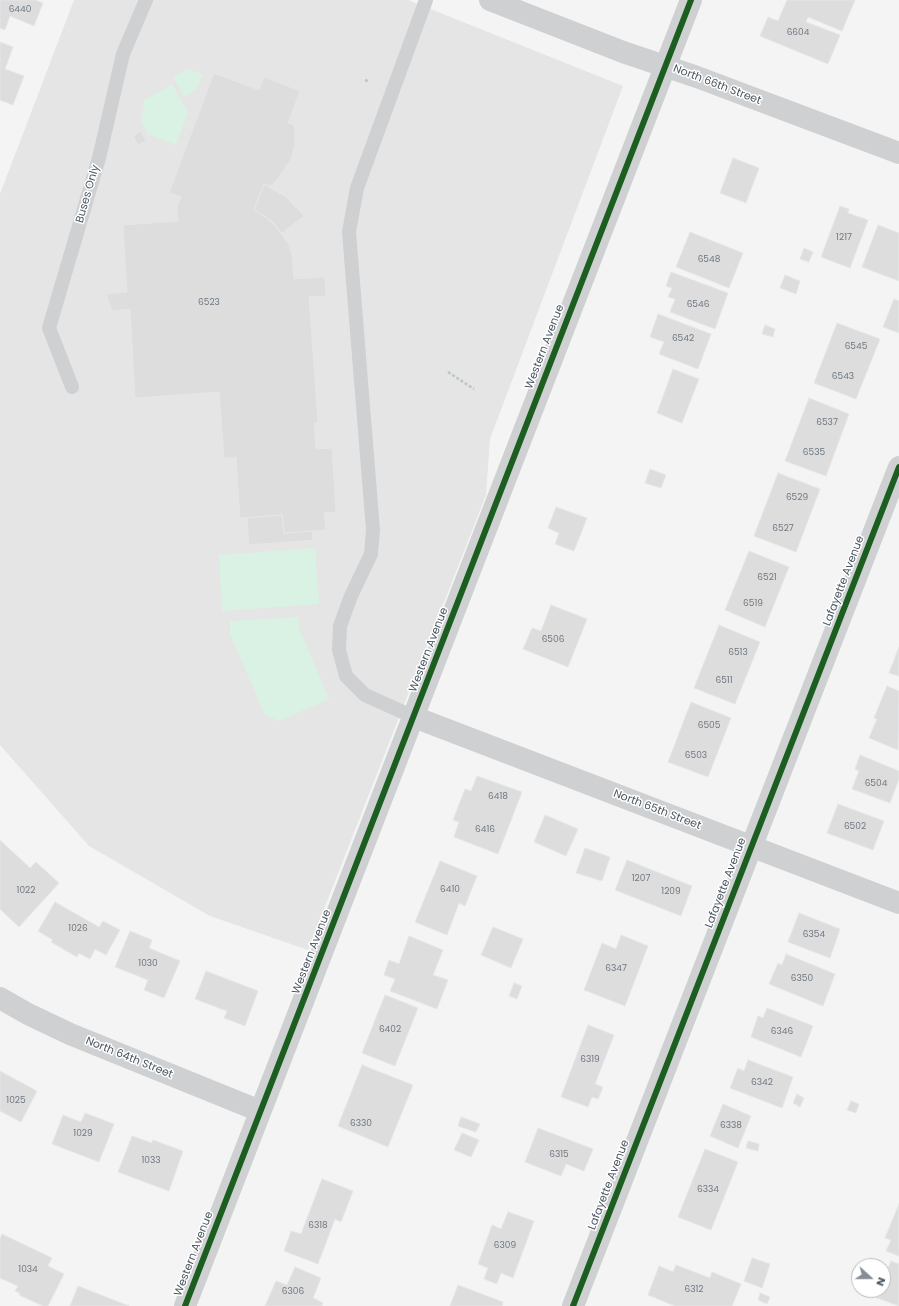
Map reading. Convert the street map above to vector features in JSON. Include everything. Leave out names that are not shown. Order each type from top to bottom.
[{"type":"street","name":"North 66th Street","points":[[490,0],[623,52],[664,65],[899,153]]},
{"type":"street","name":"Western Avenue","points":[[185,1306],[414,717],[664,65],[691,0]]},
{"type":"street","name":"Lafayette Avenue","points":[[573,1306],[899,467]]},
{"type":"street","name":"North 65th Street","points":[[414,717],[899,903]]},
{"type":"street","name":"North 64th Street","points":[[0,998],[28,1014],[70,1034],[260,1111]]},
{"type":"lane","name":"Buses Only","points":[[72,387],[49,328],[99,158],[123,54],[146,0]]},
{"type":"lane","points":[[414,717],[365,695],[346,676],[339,650],[340,626],[351,596],[371,554],[373,530],[349,232],[357,188],[426,0]]},
{"type":"path","points":[[448,372],[474,388]]},
{"type":"shaded area","points":[[74,0],[408,0],[623,86],[490,439],[486,495],[308,950],[210,916],[89,846],[0,745],[0,194]]},
{"type":"green space","points":[[188,69],[203,75],[197,89],[184,97],[173,77]]},
{"type":"green space","points":[[172,84],[188,112],[176,145],[147,134],[141,119],[145,100]]},
{"type":"green space","points":[[315,548],[319,604],[222,611],[219,555]]},
{"type":"green space","points":[[298,617],[299,628],[329,699],[279,721],[265,715],[230,634],[230,621]]},
{"type":"building","points":[[0,0],[35,0],[43,3],[34,26],[10,16],[5,30],[0,28]]},
{"type":"building","points":[[787,0],[855,0],[842,31],[808,17],[806,22],[840,35],[828,64],[760,36],[768,17],[778,21]]},
{"type":"building","points":[[0,42],[13,47],[5,69],[24,76],[13,105],[0,100]]},
{"type":"building","points":[[214,73],[259,90],[264,77],[300,91],[288,123],[294,125],[295,133],[295,144],[291,159],[276,181],[270,186],[264,184],[254,210],[273,222],[289,245],[292,256],[294,279],[325,277],[326,296],[309,297],[318,423],[314,423],[316,449],[332,448],[336,512],[324,513],[326,530],[284,533],[282,515],[240,518],[236,457],[224,458],[219,392],[135,398],[130,309],[112,311],[106,294],[127,292],[123,225],[178,221],[177,207],[181,197],[169,193]]},
{"type":"building","points":[[141,131],[146,141],[138,145],[133,136]]},
{"type":"building","points":[[733,158],[759,168],[746,203],[720,193]]},
{"type":"building","points":[[264,184],[286,197],[304,216],[282,233],[265,216],[254,210]]},
{"type":"building","points":[[840,206],[849,209],[848,213],[868,220],[850,268],[821,257]]},
{"type":"building","points":[[878,225],[899,233],[899,281],[862,267]]},
{"type":"building","points":[[690,232],[743,253],[729,288],[676,267]]},
{"type":"building","points":[[804,248],[813,252],[809,262],[800,259]]},
{"type":"building","points":[[671,272],[728,293],[715,329],[670,312],[675,299],[668,297],[672,288],[666,286]]},
{"type":"building","points":[[785,275],[800,281],[796,294],[780,288]]},
{"type":"building","points":[[894,299],[899,301],[899,333],[883,327]]},
{"type":"building","points":[[658,314],[711,334],[698,369],[659,354],[664,342],[650,337]]},
{"type":"building","points":[[837,323],[880,339],[856,399],[814,383]]},
{"type":"building","points":[[765,325],[775,329],[773,337],[762,334]]},
{"type":"building","points":[[673,369],[699,379],[682,423],[657,413]]},
{"type":"building","points":[[809,398],[849,414],[826,476],[785,461]]},
{"type":"building","points":[[650,469],[666,475],[661,488],[645,483]]},
{"type":"building","points":[[778,473],[820,489],[796,552],[754,536]]},
{"type":"building","points":[[556,507],[587,518],[574,551],[555,544],[559,533],[548,528]]},
{"type":"building","points":[[282,515],[284,533],[312,531],[313,540],[249,545],[247,518]]},
{"type":"building","points":[[749,551],[789,567],[765,627],[725,610]]},
{"type":"building","points":[[551,605],[587,619],[568,667],[523,649],[532,628],[541,631]]},
{"type":"building","points":[[719,625],[760,642],[735,704],[694,688]]},
{"type":"building","points":[[899,647],[899,676],[889,673]]},
{"type":"building","points":[[887,686],[899,691],[898,750],[869,738],[877,719],[874,718]]},
{"type":"building","points":[[691,702],[731,718],[708,777],[668,762]]},
{"type":"building","points":[[860,755],[899,771],[899,779],[890,803],[852,789],[859,771],[855,769]]},
{"type":"building","points":[[477,776],[522,792],[498,854],[454,837],[459,822],[453,820],[465,789],[471,791]]},
{"type":"building","points":[[838,804],[884,821],[873,850],[827,833]]},
{"type":"building","points":[[545,815],[578,829],[566,856],[534,842]]},
{"type":"building","points":[[0,840],[30,868],[36,862],[59,883],[19,927],[0,909]]},
{"type":"building","points":[[585,848],[610,857],[602,881],[576,873]]},
{"type":"building","points":[[627,860],[692,886],[681,916],[615,890]]},
{"type":"building","points":[[440,861],[477,876],[465,906],[459,903],[447,935],[415,922]]},
{"type":"building","points":[[55,902],[99,927],[103,921],[120,930],[106,955],[95,949],[90,959],[79,953],[77,957],[51,942],[53,940],[38,931]]},
{"type":"building","points":[[799,913],[840,929],[830,958],[788,942]]},
{"type":"building","points":[[493,927],[523,939],[511,968],[481,955]]},
{"type":"building","points":[[130,931],[152,940],[149,948],[180,961],[164,998],[144,990],[148,980],[115,967]]},
{"type":"building","points":[[621,935],[648,946],[625,1006],[584,990],[602,943],[616,949]]},
{"type":"building","points":[[409,936],[443,950],[433,975],[448,980],[437,1009],[390,991],[395,979],[384,975],[389,960],[399,964]]},
{"type":"building","points":[[786,954],[835,974],[823,1006],[769,984],[778,963],[782,965]]},
{"type":"building","points":[[206,971],[258,991],[245,1026],[224,1018],[227,1011],[195,999]]},
{"type":"building","points":[[514,983],[522,986],[517,999],[509,996]]},
{"type":"building","points":[[385,995],[418,1008],[395,1066],[362,1053]]},
{"type":"building","points":[[767,1008],[813,1026],[801,1057],[751,1037],[758,1016],[763,1018]]},
{"type":"building","points":[[588,1025],[614,1035],[595,1084],[603,1087],[598,1099],[592,1097],[588,1107],[561,1097]]},
{"type":"building","points":[[748,1060],[793,1077],[782,1108],[730,1088],[738,1068],[744,1071]]},
{"type":"building","points":[[362,1065],[413,1085],[388,1147],[338,1126]]},
{"type":"building","points":[[0,1071],[37,1091],[21,1122],[0,1111]]},
{"type":"building","points":[[797,1094],[804,1098],[800,1107],[793,1103]]},
{"type":"building","points":[[851,1101],[859,1104],[856,1113],[847,1110]]},
{"type":"building","points":[[723,1104],[751,1116],[738,1148],[710,1136]]},
{"type":"building","points":[[85,1113],[114,1124],[99,1162],[52,1144],[63,1115],[81,1122]]},
{"type":"building","points":[[461,1117],[480,1124],[476,1132],[458,1126]]},
{"type":"building","points":[[538,1128],[593,1149],[584,1171],[566,1164],[561,1176],[525,1162]]},
{"type":"building","points":[[462,1133],[479,1140],[471,1157],[454,1150]]},
{"type":"building","points":[[132,1136],[152,1143],[153,1140],[183,1151],[169,1191],[118,1172]]},
{"type":"building","points":[[748,1141],[759,1144],[758,1151],[746,1148]]},
{"type":"building","points":[[705,1149],[738,1162],[711,1230],[678,1217]]},
{"type":"building","points":[[322,1179],[353,1191],[341,1222],[335,1219],[318,1264],[284,1251],[291,1231],[301,1234]]},
{"type":"building","points":[[899,1204],[899,1256],[886,1251],[891,1240],[885,1238]]},
{"type":"building","points":[[508,1212],[534,1221],[513,1278],[501,1273],[497,1284],[484,1279],[488,1268],[478,1264],[492,1225],[501,1229]]},
{"type":"building","points":[[2,1234],[52,1258],[48,1266],[64,1274],[48,1306],[43,1306],[19,1295],[20,1293],[15,1291],[18,1286],[0,1278],[0,1239]]},
{"type":"building","points":[[752,1258],[770,1264],[762,1288],[744,1281]]},
{"type":"building","points":[[891,1261],[899,1264],[899,1306],[877,1298],[891,1298]]},
{"type":"building","points":[[676,1265],[710,1278],[712,1272],[741,1284],[732,1306],[675,1306],[648,1295],[659,1266],[673,1272]]},
{"type":"building","points":[[295,1267],[321,1278],[313,1298],[323,1303],[322,1306],[265,1306],[276,1281],[287,1285]]},
{"type":"building","points":[[458,1285],[503,1302],[502,1306],[450,1306]]},
{"type":"building","points":[[78,1286],[129,1306],[70,1306]]},
{"type":"building","points":[[760,1293],[770,1297],[767,1304],[758,1300]]},
{"type":"cycle path","points":[[185,1306],[691,0]]},
{"type":"cycle path","points":[[573,1306],[899,467]]}]
